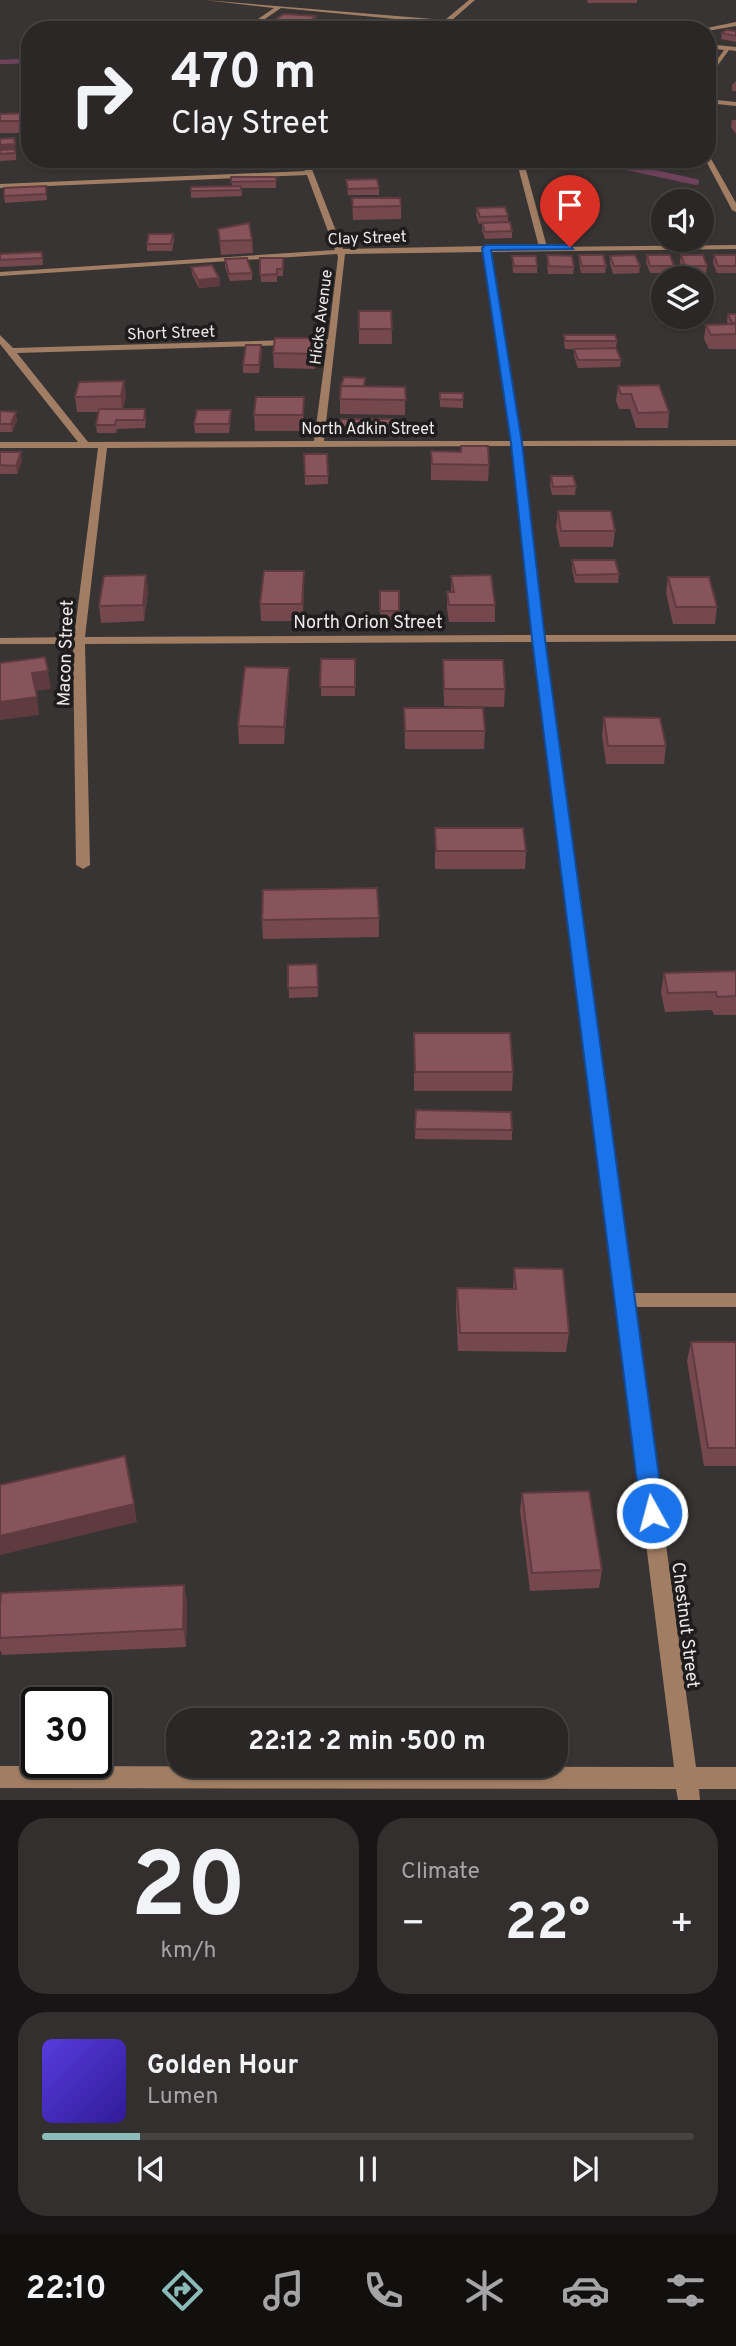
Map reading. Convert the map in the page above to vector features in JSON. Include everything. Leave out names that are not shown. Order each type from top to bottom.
[{"type":"street","points":[[207,0],[436,21]]},
{"type":"street","points":[[447,21],[472,0]]},
{"type":"street","points":[[258,21],[279,6]]},
{"type":"street","points":[[716,27],[736,24]]},
{"type":"street","points":[[716,47],[736,49]]},
{"type":"street","points":[[716,65],[728,48]]},
{"type":"street","points":[[716,102],[736,104]]},
{"type":"street","name":"Hicks Avenue","points":[[308,168],[341,251],[319,443]]},
{"type":"street","points":[[521,168],[542,248]]},
{"type":"street","points":[[713,168],[736,210]]},
{"type":"street","points":[[0,187],[310,173]]},
{"type":"street","name":"Clay Street","points":[[0,274],[341,251],[736,247]]},
{"type":"street","name":"Chestnut Street","points":[[486,248],[517,443],[538,639],[688,1789]]},
{"type":"street","points":[[0,338],[85,444]]},
{"type":"street","name":"Short Street","points":[[10,351],[331,341]]},
{"type":"street","name":"North Adkin Street","points":[[0,445],[736,443]]},
{"type":"street","name":"Macon Street","points":[[83,865],[79,641],[103,444]]},
{"type":"street","name":"North Orion Street","points":[[0,641],[736,638]]},
{"type":"street","points":[[625,1300],[736,1300]]},
{"type":"street","points":[[0,1777],[688,1789],[736,1778]]},
{"type":"building","points":[[284,14],[316,16],[310,21],[274,20]]},
{"type":"building","points":[[726,30],[736,31],[736,36],[722,33]]},
{"type":"building","points":[[21,113],[21,121],[0,121],[0,114]]},
{"type":"building","points":[[14,138],[15,144],[0,145],[0,139]]},
{"type":"building","points":[[15,149],[15,153],[0,154],[0,150]]},
{"type":"building","points":[[231,177],[276,177],[276,181],[231,182]]},
{"type":"building","points":[[377,179],[379,188],[348,189],[346,180]]},
{"type":"building","points":[[46,186],[46,194],[4,196],[4,188]]},
{"type":"building","points":[[241,186],[241,190],[191,191],[191,187]]},
{"type":"building","points":[[352,198],[400,198],[401,206],[353,207]]},
{"type":"building","points":[[505,207],[508,216],[480,217],[477,208]]},
{"type":"building","points":[[510,222],[512,231],[485,232],[482,223]]},
{"type":"building","points":[[249,223],[252,240],[220,241],[218,229]]},
{"type":"building","points":[[149,234],[173,234],[171,244],[147,244]]},
{"type":"building","points":[[42,252],[42,258],[0,260],[0,254]]},
{"type":"building","points":[[547,255],[572,256],[574,267],[549,266]]},
{"type":"building","points":[[579,255],[603,255],[606,266],[582,266]]},
{"type":"building","points":[[635,255],[640,266],[614,266],[610,256]]},
{"type":"building","points":[[647,255],[670,255],[674,266],[651,266]]},
{"type":"building","points":[[681,255],[703,255],[707,266],[685,266]]},
{"type":"building","points":[[714,255],[736,255],[736,266],[718,266]]},
{"type":"building","points":[[512,256],[536,256],[537,266],[514,266]]},
{"type":"building","points":[[247,258],[252,273],[229,274],[225,259]]},
{"type":"building","points":[[260,258],[283,258],[283,269],[277,269],[277,274],[260,275]]},
{"type":"building","points":[[212,265],[219,278],[198,280],[191,267]]},
{"type":"building","points":[[359,311],[391,311],[392,329],[359,329]]},
{"type":"building","points":[[728,314],[736,314],[736,323],[732,323]]},
{"type":"building","points":[[736,324],[736,334],[711,335],[708,329],[714,329],[714,325]]},
{"type":"building","points":[[564,335],[615,335],[617,341],[565,341]]},
{"type":"building","points":[[275,338],[312,338],[311,345],[315,345],[315,354],[273,353]]},
{"type":"building","points":[[246,345],[261,345],[259,365],[243,365]]},
{"type":"building","points":[[616,348],[621,360],[578,360],[574,349]]},
{"type":"building","points":[[344,377],[365,378],[364,386],[341,386]]},
{"type":"building","points":[[124,381],[121,396],[75,397],[79,382]]},
{"type":"building","points":[[659,385],[669,412],[638,413],[631,394],[621,394],[618,386]]},
{"type":"building","points":[[341,386],[405,387],[406,400],[340,399]]},
{"type":"building","points":[[440,393],[463,393],[463,400],[440,399]]},
{"type":"building","points":[[256,397],[304,397],[303,415],[254,415]]},
{"type":"building","points":[[99,409],[145,409],[144,420],[116,420],[115,425],[96,425]]},
{"type":"building","points":[[197,410],[231,410],[229,424],[194,424]]},
{"type":"building","points":[[0,411],[16,412],[11,424],[0,424]]},
{"type":"building","points":[[341,419],[393,419],[393,427],[341,427]]},
{"type":"building","points":[[461,446],[488,446],[489,465],[432,464],[431,451],[461,452]]},
{"type":"building","points":[[0,452],[21,452],[16,466],[0,465]]},
{"type":"building","points":[[304,454],[327,454],[328,476],[305,476]]},
{"type":"building","points":[[551,476],[573,476],[576,486],[553,487]]},
{"type":"building","points":[[558,511],[611,511],[615,531],[561,531]]},
{"type":"building","points":[[572,560],[615,560],[619,574],[576,575]]},
{"type":"building","points":[[264,571],[304,571],[302,604],[260,604]]},
{"type":"building","points":[[146,575],[143,605],[99,606],[104,576]]},
{"type":"building","points":[[491,575],[495,605],[449,605],[447,592],[454,592],[451,576]]},
{"type":"building","points":[[668,577],[709,577],[717,607],[676,607]]},
{"type":"building","points":[[380,591],[399,591],[399,611],[380,611]]},
{"type":"building","points":[[45,657],[48,671],[32,673],[37,697],[0,702],[0,663]]},
{"type":"building","points":[[321,659],[355,659],[355,687],[320,687]]},
{"type":"building","points":[[443,660],[503,660],[505,689],[444,689]]},
{"type":"building","points":[[245,667],[289,668],[284,727],[238,726]]},
{"type":"building","points":[[404,708],[483,708],[485,731],[405,731]]},
{"type":"building","points":[[604,717],[660,718],[666,746],[608,746]]},
{"type":"building","points":[[435,828],[523,828],[526,851],[436,851]]},
{"type":"building","points":[[377,888],[379,918],[262,920],[263,890]]},
{"type":"building","points":[[317,964],[318,987],[288,988],[288,965]]},
{"type":"building","points":[[736,971],[736,996],[717,997],[716,992],[668,993],[664,973]]},
{"type":"building","points":[[414,1033],[510,1033],[513,1072],[415,1072]]},
{"type":"building","points":[[416,1110],[511,1112],[512,1130],[415,1129]]},
{"type":"building","points":[[514,1268],[563,1269],[569,1333],[460,1333],[457,1288],[516,1289]]},
{"type":"building","points":[[691,1342],[736,1342],[736,1448],[708,1448]]},
{"type":"building","points":[[125,1456],[134,1504],[0,1536],[0,1485]]},
{"type":"building","points":[[589,1491],[602,1570],[532,1573],[522,1493]]},
{"type":"building","points":[[184,1585],[183,1629],[0,1638],[1,1593]]},
{"type":"waterway","points":[[0,62],[21,61]]},
{"type":"waterway","points":[[631,168],[696,182]]},
{"type":"route","points":[[570,247],[486,248],[517,443],[538,639],[652,1513]]}]
